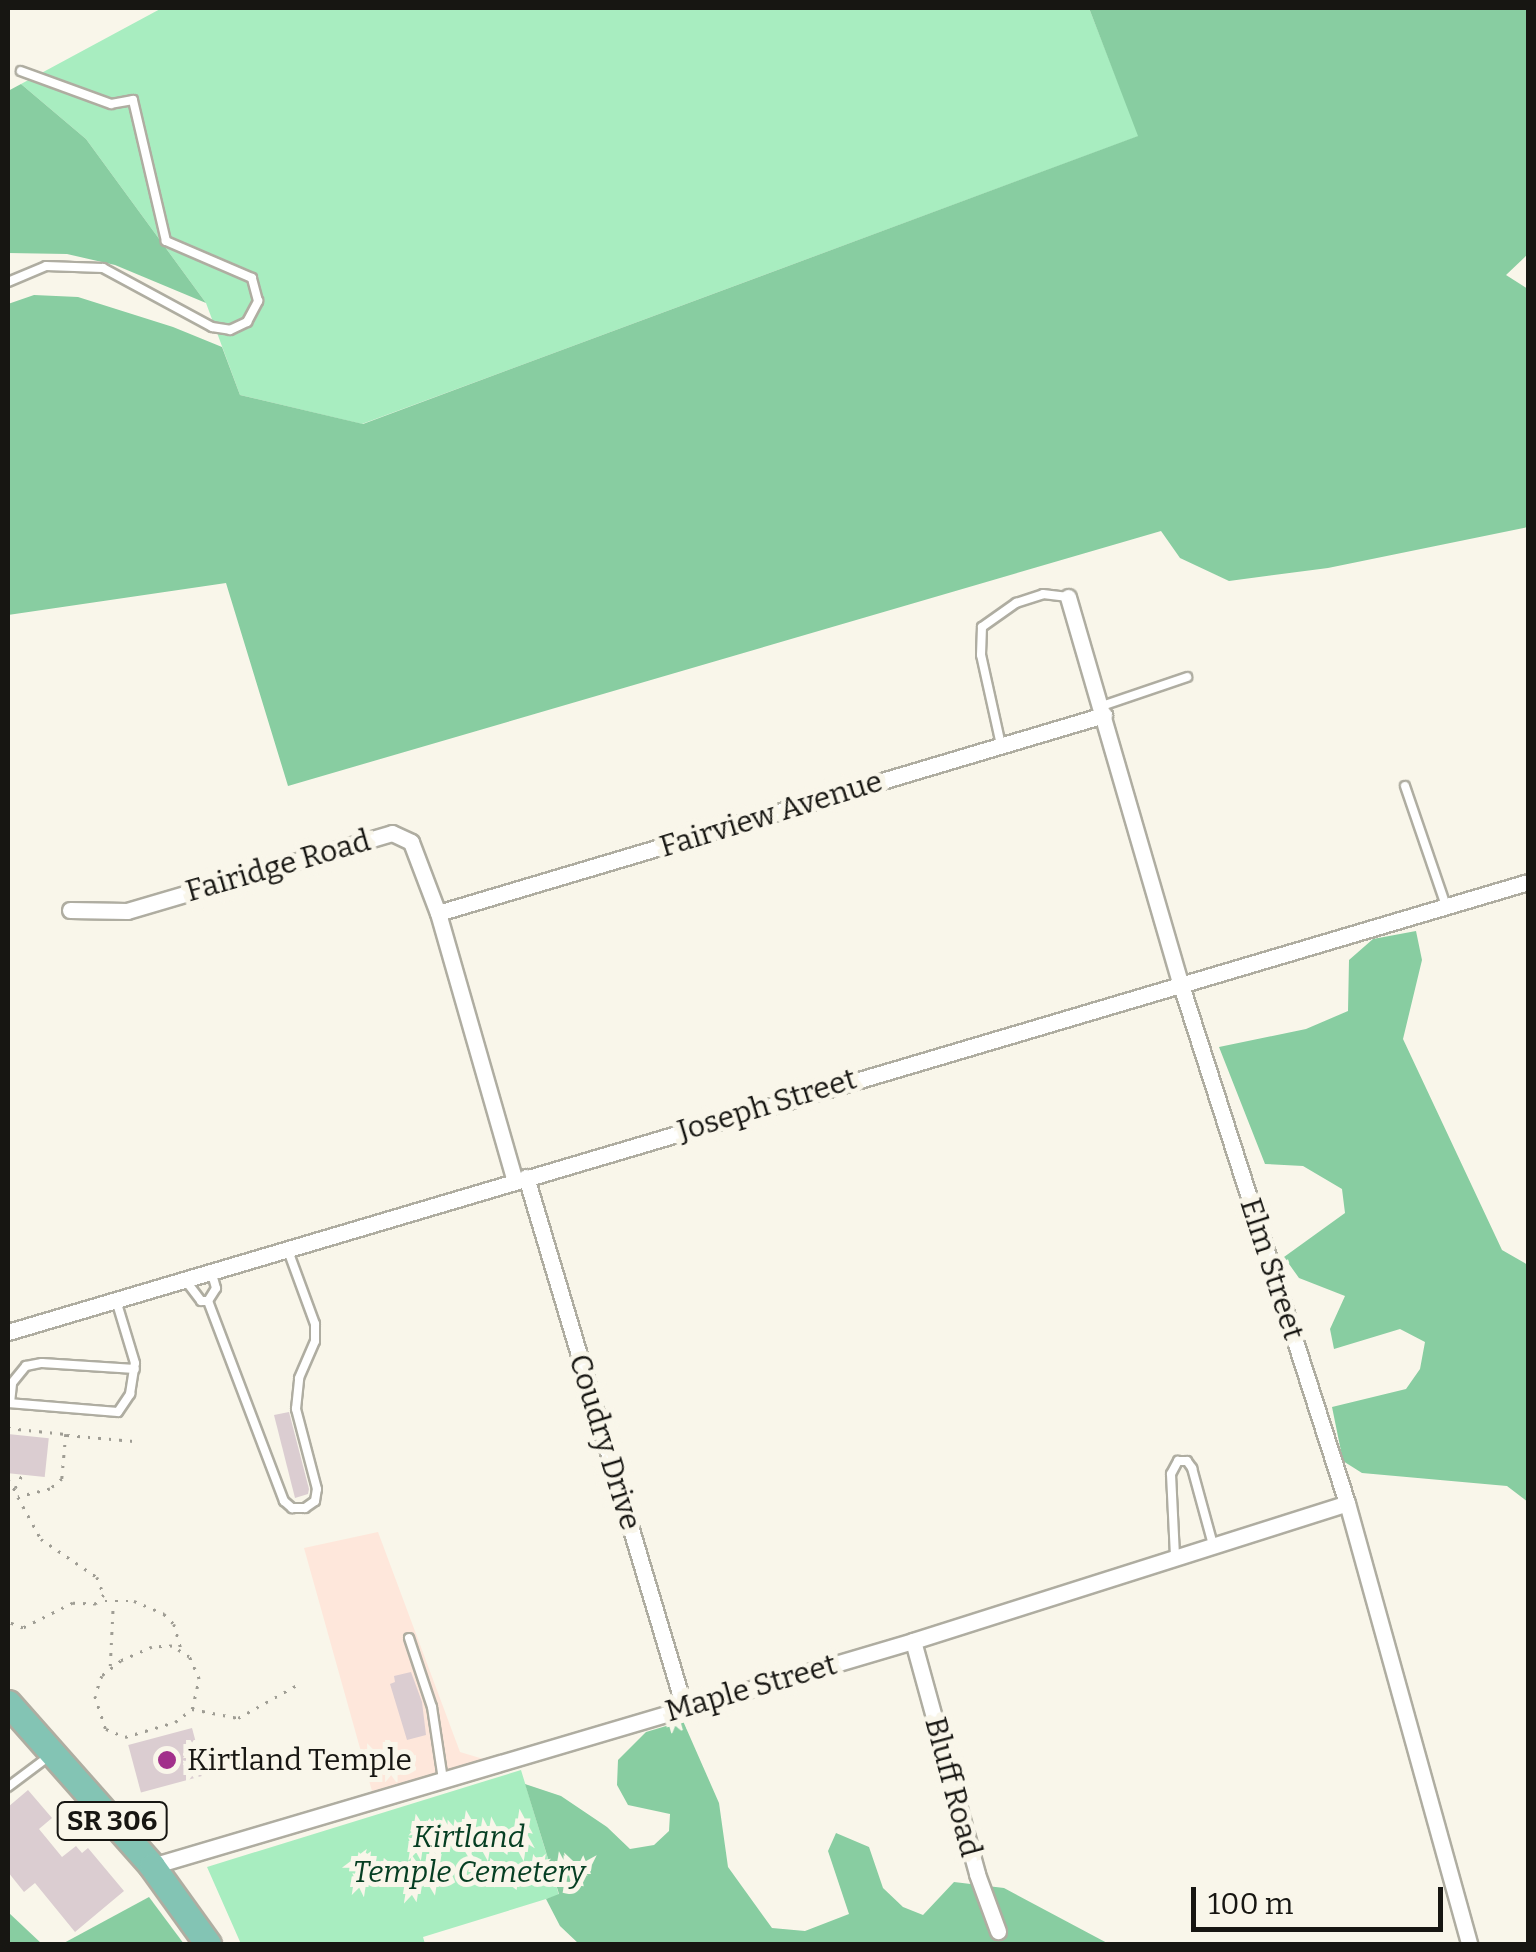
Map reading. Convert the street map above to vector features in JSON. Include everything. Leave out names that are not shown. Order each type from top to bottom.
[{"type":"main road","name":"SR 306","points":[[8,1703],[152,1866],[208,1944]]},
{"type":"street","name":"Elm Street","points":[[1068,596],[1180,982],[1347,1502],[1469,1944]]},
{"type":"street","name":"Fairview Avenue","points":[[438,913],[1001,745],[1103,710]]},
{"type":"street","name":"Fairidge Road","points":[[70,910],[127,911],[392,833],[411,842],[438,913]]},
{"type":"street","name":"Joseph Street","points":[[8,1332],[1528,882]]},
{"type":"street","name":"Coudry Drive","points":[[438,913],[684,1707]]},
{"type":"street","name":"Maple Street","points":[[152,1866],[913,1641],[1347,1502]]},
{"type":"street","name":"Bluff Road","points":[[913,1641],[977,1874],[998,1931]]},
{"type":"lane","points":[[8,282],[46,266],[103,268],[212,327],[230,330],[246,322],[258,301],[252,278],[166,241],[134,100],[111,104],[21,71]]},
{"type":"lane","points":[[1001,745],[981,655],[982,628],[1016,603],[1043,594],[1068,596]]},
{"type":"lane","points":[[1103,710],[1187,678]]},
{"type":"lane","points":[[1405,786],[1446,906]]},
{"type":"lane","points":[[208,1301],[266,1442],[284,1501],[292,1508],[304,1508],[315,1501],[318,1489],[296,1409],[299,1378],[315,1341],[316,1324],[287,1248]]},
{"type":"lane","points":[[208,1301],[216,1288],[211,1271]]},
{"type":"lane","points":[[185,1279],[201,1301],[208,1301]]},
{"type":"lane","points":[[116,1300],[133,1353],[134,1369],[130,1394],[118,1412],[9,1403],[12,1383],[26,1366],[42,1363],[134,1369]]},
{"type":"lane","points":[[1175,1557],[1171,1474],[1178,1461],[1187,1461],[1192,1468],[1213,1545]]},
{"type":"lane","points":[[410,1638],[432,1707],[443,1780]]},
{"type":"lane","points":[[8,1787],[51,1754]]},
{"type":"path","points":[[8,1428],[134,1440]]},
{"type":"path","points":[[18,1496],[50,1489],[62,1479],[66,1434]]},
{"type":"path","points":[[14,1489],[22,1475]]},
{"type":"path","points":[[8,1479],[49,1547],[97,1577],[103,1586],[102,1601]]},
{"type":"path","points":[[8,1622],[23,1628],[73,1603],[102,1601],[134,1602],[164,1614],[174,1624],[182,1650],[199,1680],[192,1708],[175,1722],[115,1736],[96,1709],[98,1685],[110,1669],[152,1647],[182,1650]]},
{"type":"path","points":[[110,1669],[113,1603]]},
{"type":"path","points":[[192,1708],[238,1718],[297,1685]]},
{"type":"shaded area","points":[[378,1532],[460,1752],[490,1761],[372,1791],[304,1548]]},
{"type":"green space","points":[[162,8],[1089,8],[1139,136],[362,424],[240,395],[206,303],[86,139],[21,84]]},
{"type":"green space","points":[[1089,8],[1528,8],[1528,254],[1506,275],[1528,289],[1528,527],[1328,568],[1229,581],[1180,558],[1161,531],[288,786],[226,583],[8,615],[8,304],[34,295],[78,297],[173,327],[222,347],[240,395],[363,424],[1138,136]]},
{"type":"green space","points":[[21,84],[86,139],[206,303],[115,265],[67,254],[8,253],[8,91]]},
{"type":"green space","points":[[1416,931],[1422,960],[1403,1039],[1502,1250],[1528,1265],[1528,1502],[1507,1486],[1362,1473],[1343,1461],[1332,1407],[1406,1389],[1420,1369],[1425,1342],[1400,1329],[1334,1349],[1330,1329],[1345,1296],[1299,1278],[1284,1257],[1345,1213],[1342,1189],[1303,1166],[1265,1164],[1219,1047],[1306,1029],[1348,1011],[1349,960],[1373,939]]},
{"type":"green space","points":[[683,1721],[719,1803],[728,1867],[772,1928],[805,1931],[849,1914],[828,1851],[836,1833],[869,1847],[883,1888],[903,1907],[923,1915],[954,1882],[1004,1888],[1109,1944],[579,1944],[560,1926],[546,1899],[559,1894],[525,1784],[561,1796],[607,1827],[630,1849],[654,1845],[669,1831],[670,1814],[628,1805],[617,1785],[618,1760],[646,1732]]},
{"type":"green space","name":"Kirtland Temple Cemetery","points":[[521,1770],[559,1895],[423,1937],[425,1944],[241,1944],[207,1867]]},
{"type":"green space","points":[[149,1897],[184,1944],[62,1944]]},
{"type":"green space","points":[[8,1912],[42,1944],[8,1944]]},
{"type":"building","points":[[289,1412],[309,1489],[308,1494],[295,1498],[274,1415]]},
{"type":"building","points":[[8,1434],[49,1438],[45,1477],[8,1473]]},
{"type":"building","points":[[411,1672],[422,1702],[426,1735],[407,1740],[390,1684],[395,1682],[394,1676]]},
{"type":"building","name":"Kirtland Temple","points":[[192,1728],[205,1775],[141,1792],[128,1745]]},
{"type":"building","points":[[28,1790],[52,1818],[39,1829],[62,1857],[76,1846],[82,1853],[88,1848],[124,1891],[75,1932],[35,1883],[24,1892],[8,1872],[8,1807]]},
{"type":"place","name":"Kirtland Temple","points":[[167,1760]]}]
